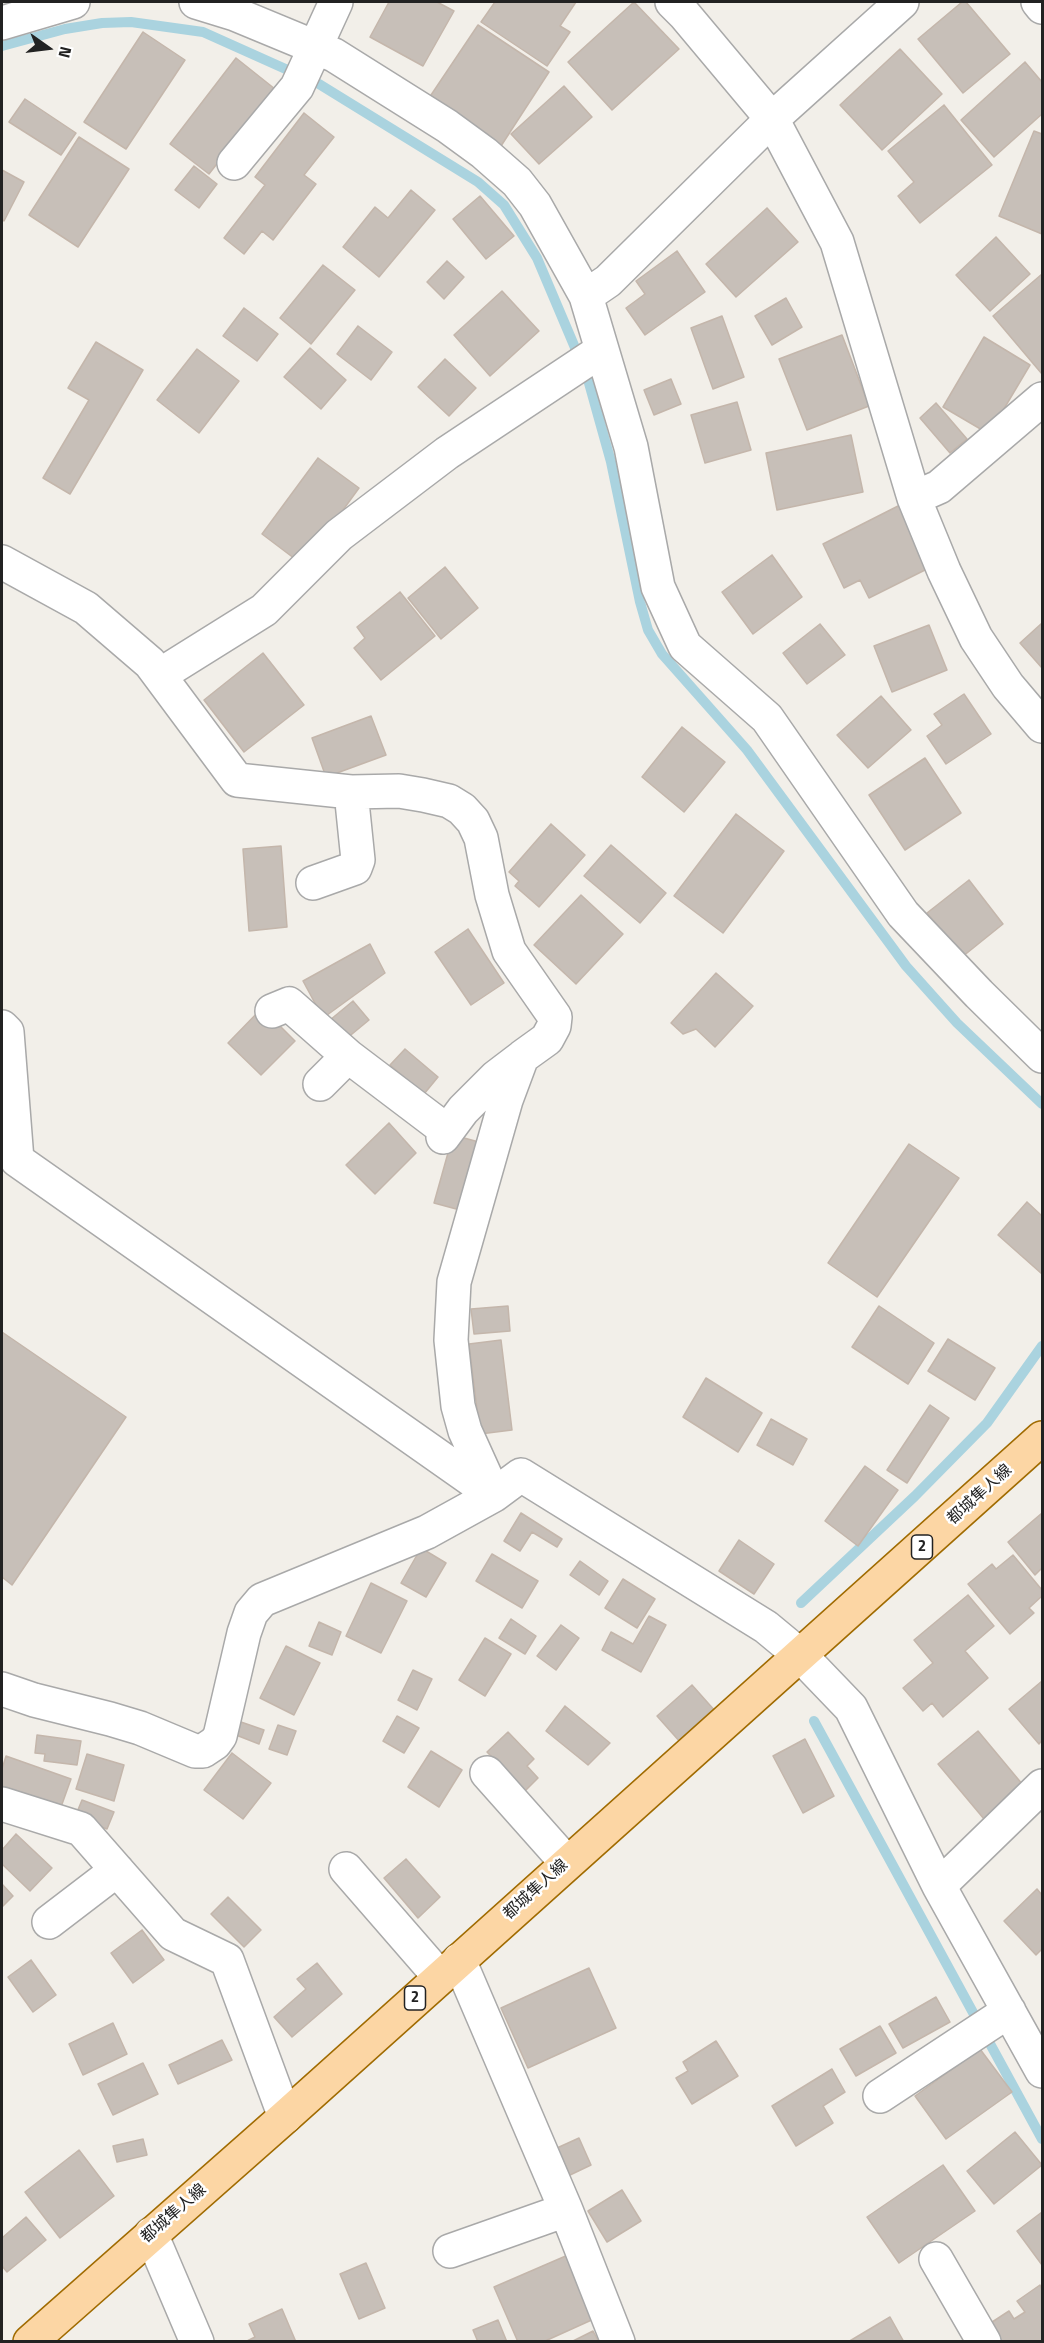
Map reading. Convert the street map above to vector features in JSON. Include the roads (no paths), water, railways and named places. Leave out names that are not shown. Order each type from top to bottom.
[{"type":"main road","name":"都城隼人線","points":[[30,2342],[801,1656],[1042,1438]]},
{"type":"street","points":[[2,23],[73,2]]},
{"type":"street","points":[[196,2],[235,14],[313,51],[447,126],[484,153],[517,182],[535,205],[586,296],[588,359],[631,447],[658,587],[685,646],[767,718],[903,914],[1042,1056]]},
{"type":"street","points":[[234,163],[297,87],[336,2]]},
{"type":"street","points":[[672,2],[772,119],[837,242],[914,498],[944,571],[976,638],[1008,686],[1042,726]]},
{"type":"street","points":[[586,296],[608,281],[772,119],[902,2]]},
{"type":"street","points":[[1038,2],[1042,7]]},
{"type":"street","points":[[160,675],[264,610],[339,535],[447,453],[588,359]]},
{"type":"street","points":[[914,498],[939,487],[1042,399]]},
{"type":"street","points":[[2,562],[86,608],[150,663],[237,780],[351,792],[391,791],[423,795],[449,801],[462,809],[473,821],[481,838],[492,895],[509,951],[555,1017],[554,1026],[547,1039],[496,1077],[464,1110],[445,1134],[289,1005],[272,1011]]},
{"type":"street","points":[[313,883],[354,868],[358,860],[351,792]]},
{"type":"street","points":[[2,1027],[7,1032],[17,1160],[494,1495]]},
{"type":"street","points":[[320,1084],[348,1056]]},
{"type":"street","points":[[494,1495],[465,1431],[458,1406],[452,1350],[451,1301],[458,1263],[506,1100],[522,1057]]},
{"type":"street","points":[[2,1689],[34,1700],[140,1728],[195,1751],[203,1751],[215,1743],[220,1736],[244,1633],[251,1613],[262,1600],[427,1532],[494,1495],[521,1475],[766,1627],[801,1656],[851,1708],[939,1886],[1006,2013],[1042,2071]]},
{"type":"street","points":[[487,1773],[567,1863]]},
{"type":"street","points":[[939,1886],[1042,1786]]},
{"type":"street","points":[[2,1804],[81,1829],[173,1934],[226,1960],[285,2116]]},
{"type":"street","points":[[346,1869],[449,1968],[566,2210],[618,2342]]},
{"type":"street","points":[[49,1922],[117,1870]]},
{"type":"street","points":[[880,2096],[1006,2013]]},
{"type":"street","points":[[450,2251],[566,2210]]},
{"type":"street","points":[[151,2235],[197,2342]]},
{"type":"street","points":[[936,2259],[984,2342]]},
{"type":"waterway","points":[[2,46],[65,29],[102,23],[131,22],[203,32],[319,84],[478,182],[504,205],[537,258],[587,376],[611,462],[640,602],[648,630],[662,654],[747,750],[906,966],[957,1023],[1042,1104]]},
{"type":"waterway","points":[[801,1603],[915,1496],[987,1423],[1042,1346]]},
{"type":"waterway","points":[[814,1721],[1042,2139]]}]
